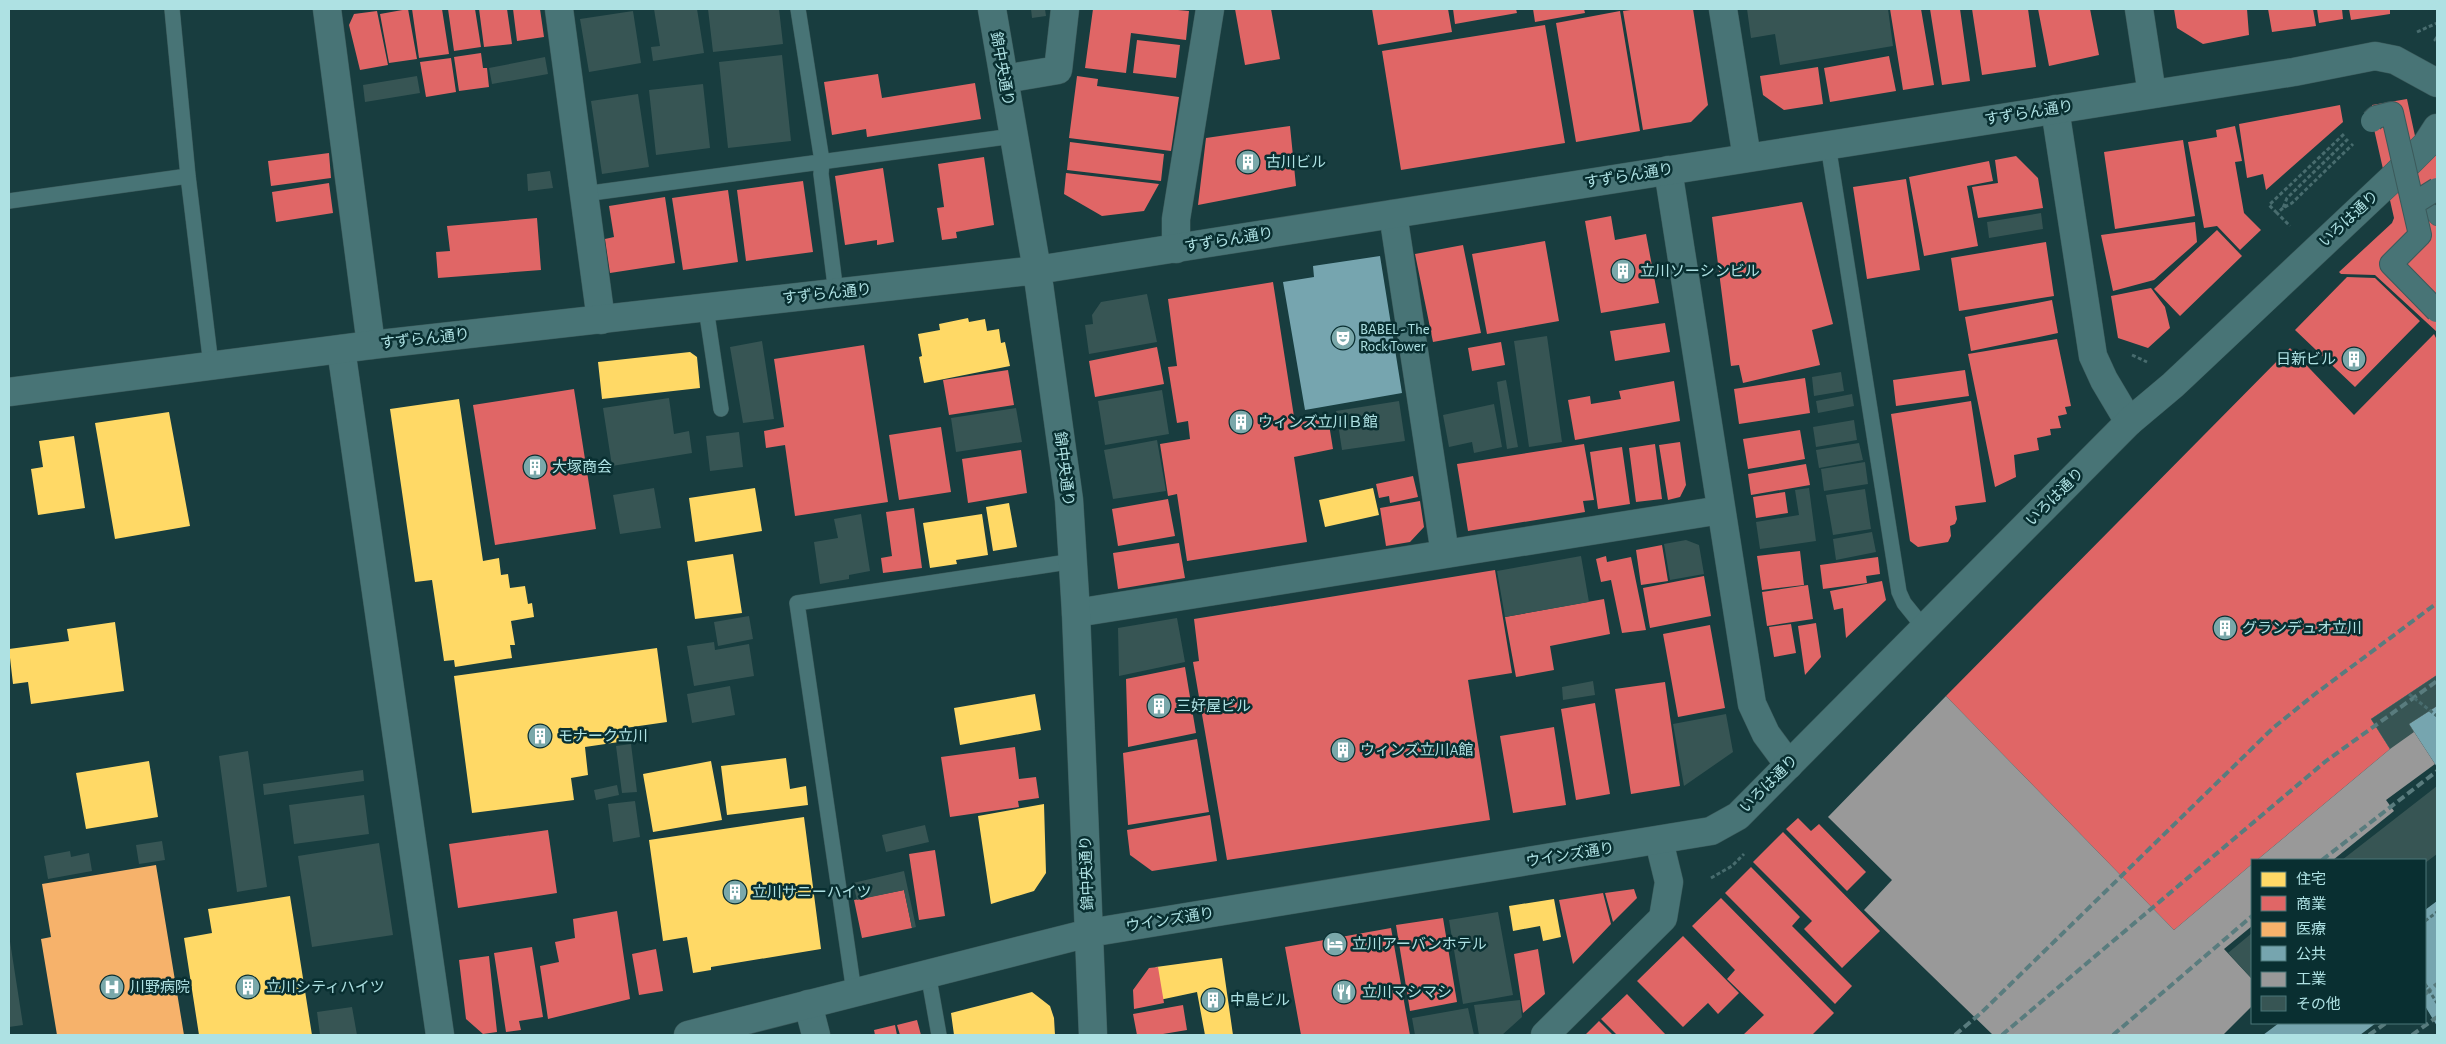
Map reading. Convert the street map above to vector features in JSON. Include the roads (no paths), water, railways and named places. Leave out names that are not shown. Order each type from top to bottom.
[{"type":"street","points":[[327,9],[371,346]]},
{"type":"street","points":[[560,9],[601,320]]},
{"type":"street","name":"錦中央通り","points":[[992,9],[1037,270],[1069,500],[1074,562],[1092,1035]]},
{"type":"street","points":[[1004,79],[1058,70],[1065,9]]},
{"type":"street","points":[[1176,248],[1176,219],[1210,9]]},
{"type":"street","points":[[1723,9],[1747,158]]},
{"type":"street","points":[[2139,9],[2152,94]]},
{"type":"street","name":"すずらん通り","points":[[9,392],[341,349],[1037,270],[2294,72],[2374,56],[2395,60],[2437,83]]},
{"type":"street","points":[[2055,109],[2093,356],[2104,380],[2129,422]]},
{"type":"street","points":[[2372,121],[2376,117],[2392,113],[2420,235],[2390,264],[2437,311]]},
{"type":"street","name":"いろは通り","points":[[1659,841],[1711,831],[1738,816],[2129,422],[2173,385],[2397,174],[2426,145],[2437,128]]},
{"type":"street","points":[[1668,170],[1752,704],[1766,734],[1789,765]]},
{"type":"street","points":[[2413,204],[2437,189]]},
{"type":"street","points":[[1393,214],[1445,554]]},
{"type":"street","points":[[341,349],[440,1035]]},
{"type":"street","points":[[1076,613],[1721,510]]},
{"type":"street","points":[[1545,1035],[1664,918],[1670,882],[1659,841]]},
{"type":"street","name":"ウインズ通り","points":[[688,1035],[928,973],[1089,934],[1659,841]]},
{"type":"street","points":[[808,1004],[816,1035]]},
{"type":"lane","points":[[172,9],[188,176],[210,365]]},
{"type":"lane","points":[[798,9],[822,161],[820,174],[836,293]]},
{"type":"lane","points":[[584,194],[1013,136]]},
{"type":"lane","points":[[1828,145],[1899,592],[1904,603],[1925,629]]},
{"type":"lane","points":[[2397,174],[2437,218]]},
{"type":"lane","points":[[9,202],[188,176]]},
{"type":"lane","points":[[706,308],[721,409]]},
{"type":"lane","points":[[854,992],[797,603],[1074,562]]},
{"type":"lane","points":[[928,973],[939,1035]]},
{"type":"railway","points":[[1955,1035],[1981,1013],[2273,728],[2315,694],[2437,603]]},
{"type":"railway","points":[[2002,1035],[2326,761],[2437,681]]},
{"type":"railway","points":[[2323,859],[2437,771]]},
{"type":"railway","points":[[2113,1035],[2251,917]]},
{"type":"railway","points":[[2426,993],[2437,984]]},
{"type":"railway","points":[[2412,1035],[2437,1017]]},
{"type":"railway","points":[[2369,1035],[2385,1024]]},
{"type":"place","name":"古川ビル","points":[[1248,162]]},
{"type":"place","name":"立川ソーシンビル","points":[[1623,271]]},
{"type":"place","name":"BABEL - The Rock Tower","points":[[1343,338]]},
{"type":"place","name":"日新ビル","points":[[2354,359]]},
{"type":"place","name":"ウィンズ立川Ｂ館","points":[[1241,422]]},
{"type":"place","name":"大塚商会","points":[[535,467]]},
{"type":"place","name":"グランデュオ立川","points":[[2225,628]]},
{"type":"place","name":"三好屋ビル","points":[[1159,706]]},
{"type":"place","name":"モナーク立川","points":[[540,736]]},
{"type":"place","name":"ウィンズ立川A館","points":[[1343,750]]},
{"type":"place","name":"立川サニーハイツ","points":[[735,892]]},
{"type":"place","name":"立川アーバンホテル","points":[[1335,944]]},
{"type":"place","name":"川野病院","points":[[112,987]]},
{"type":"place","name":"立川シティハイツ","points":[[248,987]]},
{"type":"place","name":"立川マシマシ","points":[[1344,992]]},
{"type":"place","name":"中島ビル","points":[[1213,1000]]}]
